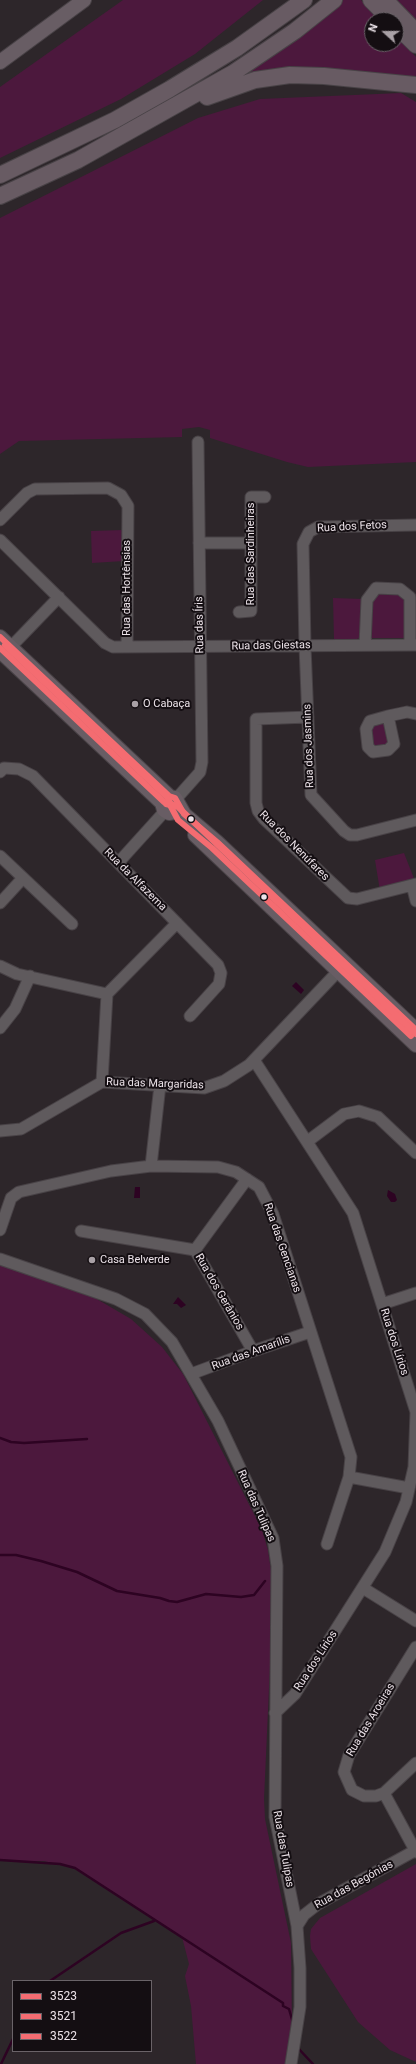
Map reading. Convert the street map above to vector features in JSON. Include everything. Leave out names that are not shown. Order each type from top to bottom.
[{"type":"highway","points":[[0,175],[115,120],[170,89],[237,48],[304,0]]},
{"type":"highway","points":[[0,196],[78,160],[233,73],[295,31],[334,0]]},
{"type":"highway","points":[[377,1],[385,12]]},
{"type":"highway","points":[[377,1],[416,32]]},
{"type":"highway","points":[[404,33],[416,45]]},
{"type":"highway","points":[[140,126],[184,105],[255,80],[290,75],[324,76],[416,85]]},
{"type":"main road","points":[[0,62],[84,0]]},
{"type":"main road","points":[[0,638],[5,651],[170,804],[217,842],[342,967],[416,1045]]},
{"type":"main road","points":[[342,967],[416,1030]]},
{"type":"street","name":"Rua das Íris","points":[[118,863],[200,772],[202,762],[198,442]]},
{"type":"street","name":"Rua das Hortênsias","points":[[0,520],[27,493],[35,489],[108,488],[121,495],[128,506],[127,648],[113,647],[105,643],[0,540]]},
{"type":"street","name":"Rua das Sardinheiras","points":[[239,612],[251,611],[250,497],[265,497]]},
{"type":"street","name":"Rua dos Fetos","points":[[304,646],[303,544],[307,534],[318,527],[416,525]]},
{"type":"street","points":[[199,543],[251,543]]},
{"type":"street","points":[[365,646],[367,600],[376,588],[400,589],[410,598],[413,645]]},
{"type":"street","points":[[5,651],[58,598]]},
{"type":"street","name":"Rua das Giestas","points":[[127,648],[413,645]]},
{"type":"street","name":"Rua dos Jasmins","points":[[304,646],[311,795],[344,831],[350,834],[357,835],[416,820]]},
{"type":"street","points":[[388,716],[409,712],[416,714]]},
{"type":"street","name":"Rua dos Nenúfares","points":[[308,717],[256,720],[256,803],[258,811],[264,819],[348,898],[357,899],[414,884]]},
{"type":"street","name":"Rua da Alfazema","points":[[0,772],[4,768],[19,769],[33,776],[218,965],[221,978],[216,988],[190,1016]]},
{"type":"street","points":[[0,856],[72,924]]},
{"type":"street","points":[[0,903],[23,878]]},
{"type":"street","points":[[414,884],[416,901]]},
{"type":"street","points":[[102,1082],[107,994],[177,923]]},
{"type":"street","points":[[0,966],[17,974],[107,994]]},
{"type":"street","name":"Rua das Margaridas","points":[[0,1131],[21,1128],[102,1082],[204,1088],[224,1081],[249,1065],[342,967]]},
{"type":"street","points":[[0,1028],[15,1009],[30,976]]},
{"type":"street","name":"Rua dos Lírios","points":[[254,1060],[308,1141],[353,1213],[416,1412],[414,1467],[406,1502],[385,1552],[295,1694],[275,1713]]},
{"type":"street","points":[[151,1166],[160,1085]]},
{"type":"street","points":[[308,1141],[344,1114],[359,1111],[378,1117],[416,1152]]},
{"type":"street","name":"Rua das Gencianas","points":[[0,1230],[11,1198],[19,1192],[111,1171],[151,1166],[218,1167],[236,1172],[259,1186],[273,1214],[351,1457],[349,1476],[327,1544]]},
{"type":"street","points":[[195,1250],[247,1179]]},
{"type":"street","name":"Rua dos Gerânios","points":[[81,1231],[195,1250],[253,1351]]},
{"type":"street","name":"Rua das Tulipas","points":[[0,1259],[116,1299],[145,1314],[172,1342],[218,1420],[273,1538],[277,1566],[275,1817],[297,1926],[300,2007],[291,2064]]},
{"type":"street","points":[[382,1304],[416,1293]]},
{"type":"street","name":"Rua das Amarílis","points":[[191,1374],[310,1332]]},
{"type":"street","points":[[349,1476],[409,1488]]},
{"type":"street","points":[[362,1588],[416,1621]]},
{"type":"street","name":"Rua das Aroeiras","points":[[384,1793],[369,1797],[358,1794],[348,1784],[344,1772],[345,1767],[349,1755],[416,1647]]},
{"type":"street","points":[[416,1763],[384,1793],[416,1851]]},
{"type":"street","name":"Rua das Begónias","points":[[297,1926],[304,1915],[318,1904],[416,1851]]},
{"type":"shaded area","points":[[123,0],[263,0],[195,54],[121,99],[0,158],[0,87]]},
{"type":"shaded area","points":[[342,0],[361,0],[372,12],[364,12],[364,52],[404,52],[404,44],[416,57],[416,82],[245,75]]},
{"type":"shaded area","points":[[395,0],[416,0],[416,22]]},
{"type":"shaded area","points":[[401,93],[416,102],[416,462],[308,467],[210,438],[210,430],[199,427],[182,429],[182,437],[19,441],[0,454],[0,218],[198,118],[260,99]]},
{"type":"shaded area","points":[[123,530],[124,561],[92,563],[91,531]]},
{"type":"shaded area","points":[[379,593],[397,594],[406,601],[406,638],[370,638],[371,603]]},
{"type":"shaded area","points":[[333,598],[363,599],[359,638],[355,640],[334,639]]},
{"type":"shaded area","points":[[383,719],[392,741],[386,748],[370,746],[372,722]]},
{"type":"shaded area","points":[[404,853],[415,881],[380,891],[375,860]]},
{"type":"shaded area","points":[[296,982],[304,990],[301,994],[292,986]]},
{"type":"shaded area","points":[[135,1187],[140,1187],[140,1198],[134,1198]]},
{"type":"shaded area","points":[[388,1190],[395,1194],[397,1200],[395,1202],[391,1202],[387,1196]]},
{"type":"shaded area","points":[[0,1265],[95,1298],[131,1319],[162,1347],[183,1374],[262,1530],[268,1550],[271,1571],[270,1666],[264,1799],[265,1819],[291,1943],[292,2032],[287,2064],[196,2064],[191,2006],[185,1976],[189,1964],[182,1937],[77,1869],[44,1861],[0,1861]]},
{"type":"shaded area","points":[[178,1297],[186,1305],[181,1308],[177,1304],[173,1304]]},
{"type":"shaded area","points":[[416,1864],[416,2062],[390,2050],[358,2022],[311,1949],[310,1936],[311,1929],[320,1918]]},
{"type":"waterway","points":[[0,1438],[11,1442],[24,1443],[87,1439]]},
{"type":"waterway","points":[[0,1555],[16,1555],[77,1572],[117,1591],[177,1602],[206,1594],[241,1597],[254,1595],[265,1581]]},
{"type":"waterway","points":[[0,1860],[60,1864],[75,1868],[283,2003],[283,2006],[289,2009],[293,2023]]},
{"type":"waterway","points":[[51,1980],[121,1933],[154,1921]]},
{"type":"waterway","points":[[1,2064],[12,2041]]},
{"type":"waterway","points":[[297,2047],[313,2064]]},
{"type":"transit line","name":"3523","points":[[0,637],[169,796]]},
{"type":"transit line","name":"3522","points":[[5,645],[167,797],[171,804],[178,807],[416,1034]]},
{"type":"transit line","name":"3521","points":[[0,648],[164,802]]},
{"type":"transit line","name":"3523","points":[[169,796],[175,798],[184,814],[217,842],[416,1030]]},
{"type":"transit line","name":"3521","points":[[166,804],[170,805],[178,820],[212,848],[411,1036]]},
{"type":"place","name":"O Cabaça","points":[[135,704]]},
{"type":"place","name":"Casa Belverde","points":[[92,1260]]}]
